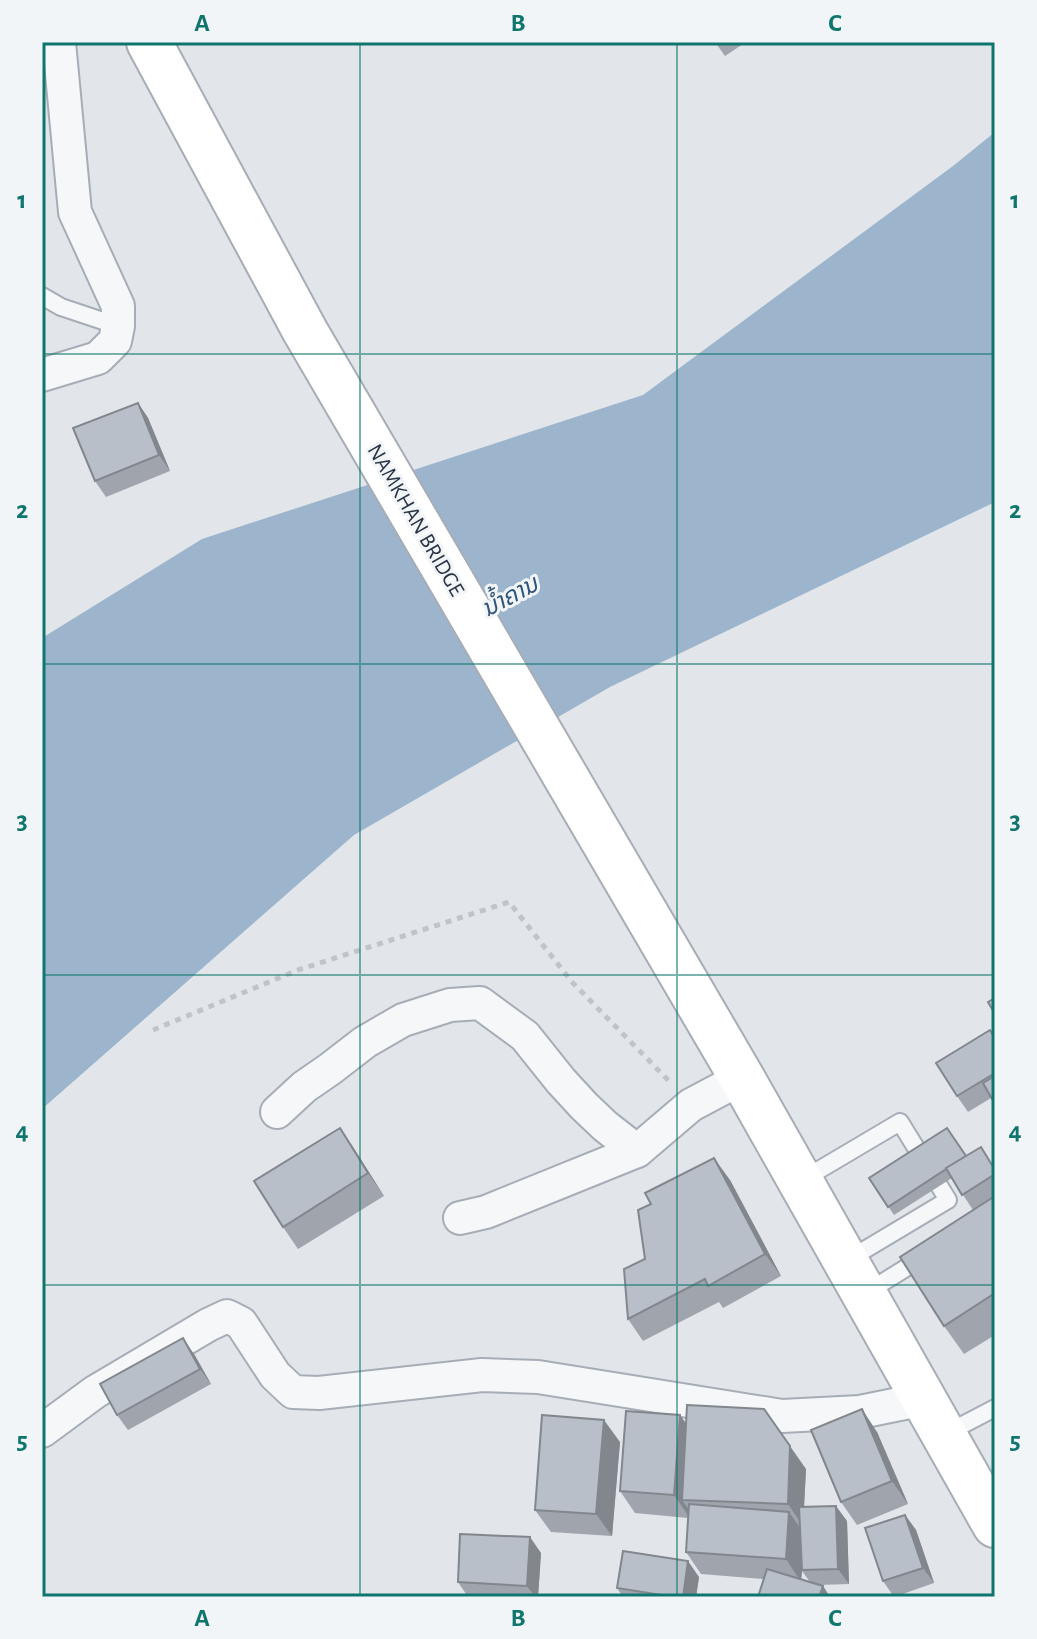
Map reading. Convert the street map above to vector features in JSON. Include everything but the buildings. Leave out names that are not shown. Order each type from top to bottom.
[{"type":"main road","name":"NAMKHAN BRIDGE","points":[[149,42],[305,331],[742,1078],[995,1525]]},
{"type":"street","points":[[42,375],[98,358],[115,341],[118,326],[118,306],[75,212],[59,42]]},
{"type":"street","points":[[277,1112],[304,1087],[365,1042],[403,1020],[450,1005],[480,1003],[525,1036],[584,1106],[637,1151]]},
{"type":"street","points":[[460,1218],[486,1212],[637,1151],[691,1105],[742,1078]]},
{"type":"street","points":[[42,1431],[95,1392],[227,1316],[241,1323],[275,1375],[293,1392],[319,1393],[482,1375],[538,1377],[782,1416],[860,1412],[934,1417]]},
{"type":"lane","points":[[42,296],[61,307],[118,326]]},
{"type":"lane","points":[[801,1181],[900,1122],[948,1200],[855,1278]]},
{"type":"lane","points":[[855,1278],[930,1253]]},
{"type":"lane","points":[[934,1417],[995,1408]]},
{"type":"water","name":"ນ້ຳຄານ","points":[[995,132],[995,502],[610,687],[354,835],[42,1109],[42,638],[202,539],[643,395]]}]
